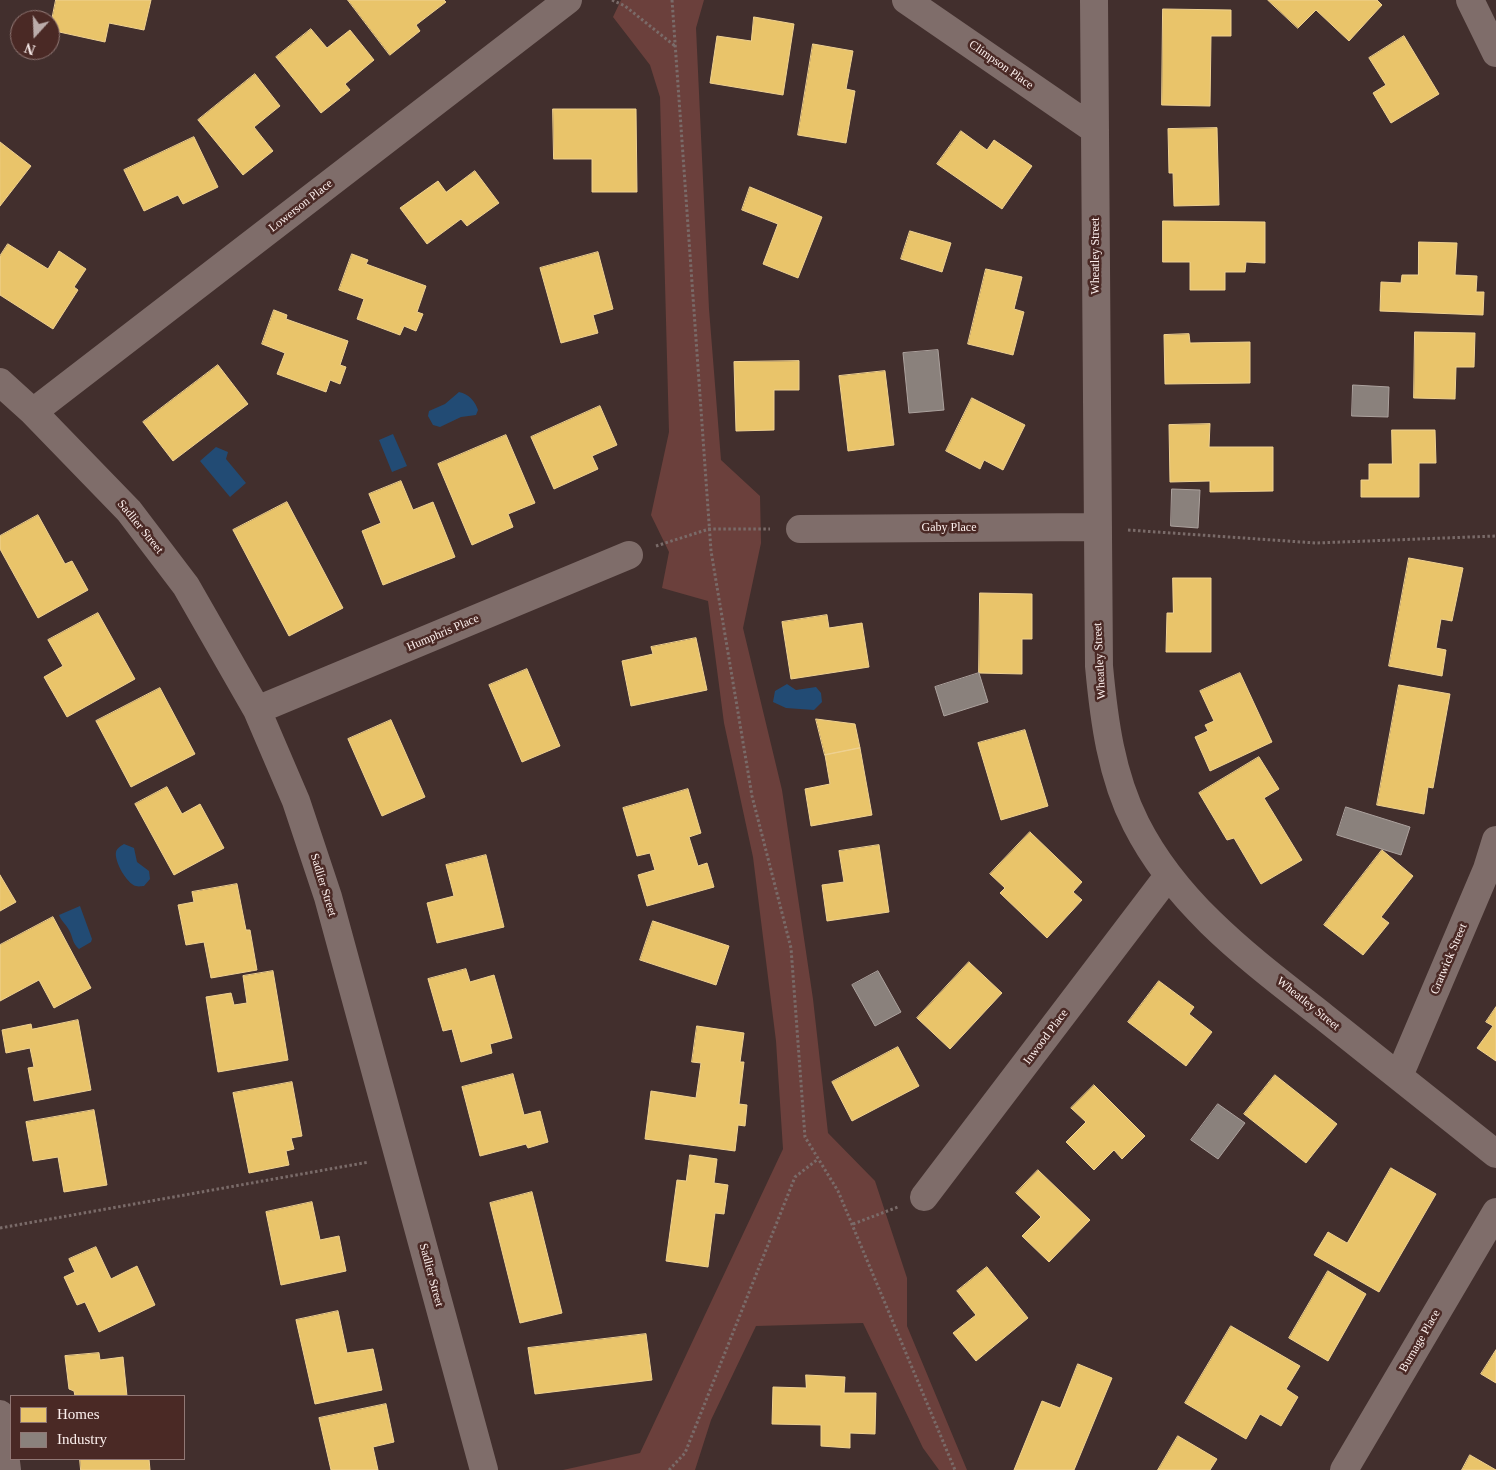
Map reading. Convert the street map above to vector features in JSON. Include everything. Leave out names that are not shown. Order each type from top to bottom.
[{"type":"street","name":"Lowerson Place","points":[[33,412],[568,0]]},
{"type":"street","name":"Climpson Place","points":[[906,0],[1095,130]]},
{"type":"street","name":"Wheatley Street","points":[[1094,0],[1099,666],[1106,733],[1124,796],[1136,824],[1168,876],[1188,901],[1234,945],[1496,1154]]},
{"type":"street","points":[[1470,0],[1496,52]]},
{"type":"street","name":"Sadlier Street","points":[[0,382],[33,412],[129,511],[186,586],[257,710],[296,801],[328,897],[484,1470]]},
{"type":"street","name":"Gaby Place","points":[[800,529],[1098,527]]},
{"type":"street","name":"Humphris Place","points":[[257,710],[629,555]]},
{"type":"street","name":"Gratwick Street","points":[[1399,1076],[1487,869],[1496,840]]},
{"type":"street","name":"Inwood Place","points":[[924,1197],[1168,876]]},
{"type":"street","name":"Burnage Place","points":[[1344,1470],[1496,1212]]},
{"type":"street","points":[[0,1414],[6,1470]]},
{"type":"path","points":[[612,0],[626,6],[675,46]]},
{"type":"path","points":[[672,0],[711,551],[752,796],[791,948],[805,1137],[838,1191],[853,1224],[955,1470]]},
{"type":"path","points":[[1098,527],[1316,543],[1496,536]]},
{"type":"path","points":[[629,555],[710,529],[800,529]]},
{"type":"path","points":[[0,1228],[399,1157]]},
{"type":"path","points":[[669,1470],[685,1453],[795,1177],[818,1158]]},
{"type":"path","points":[[853,1224],[924,1197]]},
{"type":"shaded area","points":[[621,0],[704,0],[696,28],[709,309],[721,460],[760,496],[761,543],[743,628],[782,790],[813,999],[828,1133],[875,1181],[907,1278],[907,1326],[967,1470],[939,1470],[923,1448],[863,1323],[756,1326],[711,1420],[695,1470],[563,1470],[640,1453],[783,1149],[776,1041],[753,857],[724,723],[708,601],[662,588],[669,552],[651,515],[669,432],[660,97],[650,65],[613,17]]},
{"type":"water","points":[[459,392],[466,394],[473,401],[478,410],[476,415],[461,417],[440,427],[433,425],[428,416],[429,411],[445,404]]},
{"type":"water","points":[[393,434],[407,466],[392,472],[379,440]]},
{"type":"water","points":[[216,447],[228,452],[226,459],[246,483],[230,497],[200,461]]},
{"type":"water","points":[[787,684],[796,690],[816,687],[821,693],[822,702],[814,710],[786,708],[773,702],[775,691]]},
{"type":"water","points":[[124,844],[134,848],[137,862],[149,871],[150,879],[144,886],[132,884],[125,877],[119,866],[116,852]]},
{"type":"water","points":[[80,906],[92,939],[91,942],[79,949],[59,915]]},
{"type":"building: Homes","points":[[56,0],[151,0],[144,30],[109,23],[105,42],[60,32],[60,10],[54,10]]},
{"type":"building: Homes","points":[[348,0],[444,0],[446,2],[416,25],[420,31],[390,55]]},
{"type":"building: Homes","points":[[1268,0],[1377,0],[1382,5],[1349,41],[1316,10],[1298,28]]},
{"type":"building: Homes","points":[[1163,9],[1231,10],[1231,36],[1211,36],[1210,106],[1162,105]]},
{"type":"building: Homes","points":[[754,17],[794,24],[783,95],[710,83],[717,36],[751,41]]},
{"type":"building: Homes","points":[[311,29],[327,48],[350,30],[374,60],[345,84],[350,90],[321,113],[276,57]]},
{"type":"building: Homes","points":[[1404,36],[1439,94],[1391,123],[1373,93],[1386,85],[1369,58]]},
{"type":"building: Homes","points":[[813,44],[853,51],[846,89],[855,91],[846,143],[798,135]]},
{"type":"building: Homes","points":[[255,74],[280,106],[254,127],[273,151],[243,175],[198,120]]},
{"type":"building: Homes","points":[[553,109],[636,109],[637,192],[592,192],[592,159],[554,159]]},
{"type":"building: Homes","points":[[1217,128],[1219,205],[1174,206],[1173,173],[1169,173],[1168,129]]},
{"type":"building: Homes","points":[[961,131],[987,150],[994,140],[1032,166],[1002,209],[937,164]]},
{"type":"building: Homes","points":[[194,137],[218,187],[183,204],[178,195],[144,211],[124,170]]},
{"type":"building: Homes","points":[[0,142],[31,166],[0,206]]},
{"type":"building: Homes","points":[[475,171],[499,203],[467,226],[461,219],[427,244],[400,208],[438,181],[446,192]]},
{"type":"building: Homes","points":[[750,187],[822,217],[798,278],[763,264],[778,224],[742,210]]},
{"type":"building: Homes","points":[[1163,221],[1265,222],[1265,263],[1246,262],[1245,272],[1225,272],[1225,290],[1190,290],[1190,262],[1163,262]]},
{"type":"building: Homes","points":[[910,231],[951,243],[942,272],[901,259]]},
{"type":"building: Homes","points":[[1419,242],[1457,243],[1455,275],[1477,276],[1476,292],[1484,292],[1483,315],[1380,311],[1381,282],[1401,283],[1402,275],[1418,275]]},
{"type":"building: Homes","points":[[8,244],[48,269],[59,251],[86,269],[74,287],[78,290],[53,329],[0,295],[0,256]]},
{"type":"building: Homes","points":[[598,252],[613,309],[593,315],[598,333],[561,343],[540,268]]},
{"type":"building: Homes","points":[[352,254],[368,260],[366,264],[426,286],[417,312],[423,314],[416,331],[404,326],[400,335],[357,319],[364,299],[339,290]]},
{"type":"building: Homes","points":[[986,269],[1022,277],[1014,309],[1024,312],[1013,355],[968,344]]},
{"type":"building: Homes","points":[[274,310],[287,315],[286,319],[348,341],[340,365],[346,367],[340,384],[330,380],[326,392],[277,374],[285,353],[262,344]]},
{"type":"building: Homes","points":[[1415,332],[1475,333],[1474,367],[1456,367],[1455,399],[1414,398]]},
{"type":"building: Homes","points":[[1189,334],[1190,343],[1250,342],[1250,383],[1165,384],[1164,335]]},
{"type":"building: Homes","points":[[799,361],[799,390],[774,390],[774,430],[736,431],[734,362]]},
{"type":"building: Homes","points":[[218,365],[248,404],[173,461],[143,422]]},
{"type":"building: Homes","points":[[885,371],[894,445],[848,451],[839,376]]},
{"type":"building: Homes","points":[[972,398],[1025,425],[1003,470],[984,460],[980,469],[946,451]]},
{"type":"building: Homes","points":[[600,406],[617,445],[592,456],[598,469],[554,489],[531,437]]},
{"type":"building: Homes","points":[[1210,424],[1209,447],[1273,447],[1273,491],[1210,492],[1210,481],[1170,482],[1169,425]]},
{"type":"building: Homes","points":[[1392,430],[1435,430],[1436,463],[1419,463],[1419,497],[1361,497],[1361,480],[1369,480],[1369,464],[1392,464]]},
{"type":"building: Homes","points":[[506,435],[535,503],[508,514],[513,527],[472,545],[438,464]]},
{"type":"building: Homes","points":[[401,481],[413,510],[433,502],[455,557],[383,585],[362,531],[381,523],[369,494]]},
{"type":"building: Homes","points":[[287,502],[343,608],[289,636],[233,530]]},
{"type":"building: Homes","points":[[38,515],[65,564],[72,561],[88,590],[38,618],[0,549],[0,536]]},
{"type":"building: Homes","points":[[1409,558],[1463,568],[1452,621],[1441,619],[1436,648],[1446,650],[1442,676],[1389,666]]},
{"type":"building: Homes","points":[[1173,578],[1211,578],[1211,652],[1166,652],[1167,613],[1173,613]]},
{"type":"building: Homes","points":[[980,593],[1032,594],[1032,639],[1022,639],[1022,674],[979,673]]},
{"type":"building: Homes","points":[[98,613],[135,679],[67,717],[44,677],[63,666],[48,640]]},
{"type":"building: Homes","points":[[827,615],[829,628],[862,623],[869,667],[791,679],[782,622]]},
{"type":"building: Homes","points":[[696,638],[707,690],[631,706],[622,661],[653,654],[651,647]]},
{"type":"building: Homes","points":[[527,669],[560,746],[522,762],[489,685]]},
{"type":"building: Homes","points":[[1240,673],[1272,742],[1210,771],[1195,737],[1208,731],[1205,725],[1214,721],[1200,691]]},
{"type":"building: Homes","points":[[1399,685],[1450,694],[1433,788],[1428,787],[1424,814],[1377,805]]},
{"type":"building: Homes","points":[[160,688],[195,754],[131,787],[96,721]]},
{"type":"building: Homes","points":[[816,719],[855,724],[860,748],[825,755]]},
{"type":"building: Homes","points":[[391,720],[425,797],[382,816],[348,739]]},
{"type":"building: Homes","points":[[1025,730],[1048,806],[1001,820],[978,743]]},
{"type":"building: Homes","points":[[860,748],[872,815],[811,826],[805,789],[830,784],[825,755]]},
{"type":"building: Homes","points":[[1259,757],[1279,789],[1264,798],[1302,860],[1261,884],[1234,838],[1227,840],[1199,793]]},
{"type":"building: Homes","points":[[167,787],[182,814],[200,804],[224,848],[174,875],[135,804]]},
{"type":"building: Homes","points":[[688,789],[701,833],[689,837],[698,866],[707,863],[714,887],[647,906],[638,875],[655,870],[650,853],[637,856],[623,808]]},
{"type":"building: Homes","points":[[1030,832],[1082,882],[1073,892],[1082,900],[1047,938],[1000,893],[1005,888],[990,874]]},
{"type":"building: Homes","points":[[879,845],[889,912],[827,921],[822,885],[844,882],[839,851]]},
{"type":"building: Homes","points":[[1382,850],[1413,876],[1381,917],[1389,923],[1363,955],[1324,925]]},
{"type":"building: Homes","points":[[486,855],[504,927],[437,943],[427,903],[454,896],[446,865]]},
{"type":"building: Homes","points":[[0,875],[16,902],[0,911]]},
{"type":"building: Homes","points":[[237,884],[246,930],[250,930],[257,970],[211,978],[204,942],[186,945],[178,905],[194,902],[192,892]]},
{"type":"building: Homes","points":[[53,917],[91,988],[54,1008],[39,980],[0,1001],[0,945]]},
{"type":"building: Homes","points":[[653,921],[729,946],[716,985],[640,960]]},
{"type":"building: Homes","points":[[969,962],[1002,993],[950,1049],[917,1018]]},
{"type":"building: Homes","points":[[466,969],[470,982],[494,975],[512,1038],[490,1044],[492,1053],[461,1062],[452,1029],[443,1031],[428,979]]},
{"type":"building: Homes","points":[[273,971],[288,1060],[218,1072],[206,997],[231,993],[234,1005],[247,1003],[243,976]]},
{"type":"building: Homes","points":[[1159,981],[1194,1007],[1189,1014],[1212,1032],[1186,1066],[1128,1022]]},
{"type":"building: Homes","points":[[1496,1007],[1496,1061],[1477,1048],[1493,1026],[1486,1022]]},
{"type":"building: Homes","points":[[78,1020],[91,1090],[34,1101],[28,1068],[34,1067],[30,1048],[6,1053],[2,1030],[31,1024],[32,1029]]},
{"type":"building: Homes","points":[[697,1026],[744,1033],[740,1062],[744,1062],[739,1104],[747,1105],[745,1126],[738,1125],[735,1151],[645,1139],[651,1091],[696,1098],[701,1063],[692,1062]]},
{"type":"building: Homes","points":[[898,1047],[919,1086],[852,1121],[832,1082]]},
{"type":"building: Homes","points":[[513,1074],[524,1115],[540,1111],[548,1142],[528,1148],[526,1144],[480,1156],[462,1087]]},
{"type":"building: Homes","points":[[1275,1075],[1337,1124],[1306,1163],[1244,1114]]},
{"type":"building: Homes","points":[[292,1082],[302,1136],[291,1138],[294,1149],[286,1151],[289,1165],[249,1173],[233,1093]]},
{"type":"building: Homes","points":[[1094,1085],[1145,1136],[1122,1159],[1114,1150],[1094,1170],[1066,1142],[1086,1122],[1071,1108]]},
{"type":"building: Homes","points":[[94,1110],[107,1185],[64,1192],[58,1157],[33,1161],[26,1122]]},
{"type":"building: Homes","points":[[690,1155],[717,1159],[714,1183],[728,1185],[724,1214],[715,1213],[708,1267],[666,1261],[677,1180],[686,1181]]},
{"type":"building: Homes","points":[[1391,1168],[1436,1194],[1379,1292],[1314,1255],[1328,1232],[1347,1243]]},
{"type":"building: Homes","points":[[1038,1170],[1090,1220],[1049,1262],[1022,1236],[1041,1217],[1016,1193]]},
{"type":"building: Homes","points":[[532,1192],[562,1313],[520,1323],[490,1203]]},
{"type":"building: Homes","points":[[312,1202],[320,1240],[339,1236],[346,1271],[281,1285],[266,1212]]},
{"type":"building: Homes","points":[[96,1247],[111,1279],[137,1266],[155,1305],[99,1332],[85,1302],[77,1305],[64,1277],[75,1272],[69,1259]]},
{"type":"building: Homes","points":[[987,1267],[1028,1318],[976,1361],[953,1333],[976,1315],[957,1291]]},
{"type":"building: Homes","points":[[1328,1271],[1366,1294],[1328,1361],[1289,1338]]},
{"type":"building: Homes","points":[[338,1311],[347,1353],[373,1349],[382,1390],[315,1404],[296,1320]]},
{"type":"building: Homes","points":[[1231,1326],[1300,1366],[1286,1389],[1298,1397],[1281,1426],[1260,1414],[1246,1439],[1185,1403]]},
{"type":"building: Homes","points":[[646,1334],[652,1380],[535,1394],[528,1348]]},
{"type":"building: Homes","points":[[1496,1350],[1496,1383],[1481,1374]]},
{"type":"building: Homes","points":[[99,1353],[100,1360],[123,1357],[127,1395],[75,1395],[74,1391],[69,1389],[65,1356]]},
{"type":"building: Homes","points":[[1078,1364],[1112,1378],[1074,1470],[1014,1470],[1042,1401],[1060,1408]]},
{"type":"building: Homes","points":[[806,1375],[845,1377],[844,1393],[876,1393],[875,1434],[850,1433],[850,1448],[821,1446],[821,1425],[772,1424],[773,1387],[806,1388]]},
{"type":"building: Homes","points":[[386,1404],[394,1442],[373,1447],[378,1470],[331,1470],[319,1418]]},
{"type":"building: Homes","points":[[1178,1436],[1217,1459],[1210,1470],[1158,1470]]},
{"type":"building: Homes","points":[[1470,1455],[1496,1470],[1462,1470]]},
{"type":"building: Homes","points":[[80,1460],[149,1460],[150,1470],[81,1470]]},
{"type":"building: Industry","points":[[938,350],[944,410],[909,413],[903,353]]},
{"type":"building: Industry","points":[[1353,385],[1389,387],[1388,417],[1352,416]]},
{"type":"building: Industry","points":[[1172,489],[1200,490],[1198,528],[1171,526]]},
{"type":"building: Industry","points":[[979,673],[988,702],[944,716],[935,687]]},
{"type":"building: Industry","points":[[1346,807],[1410,827],[1401,855],[1337,835]]},
{"type":"building: Industry","points":[[878,971],[901,1012],[875,1026],[852,985]]},
{"type":"building: Industry","points":[[1218,1104],[1245,1123],[1218,1159],[1191,1140]]}]
